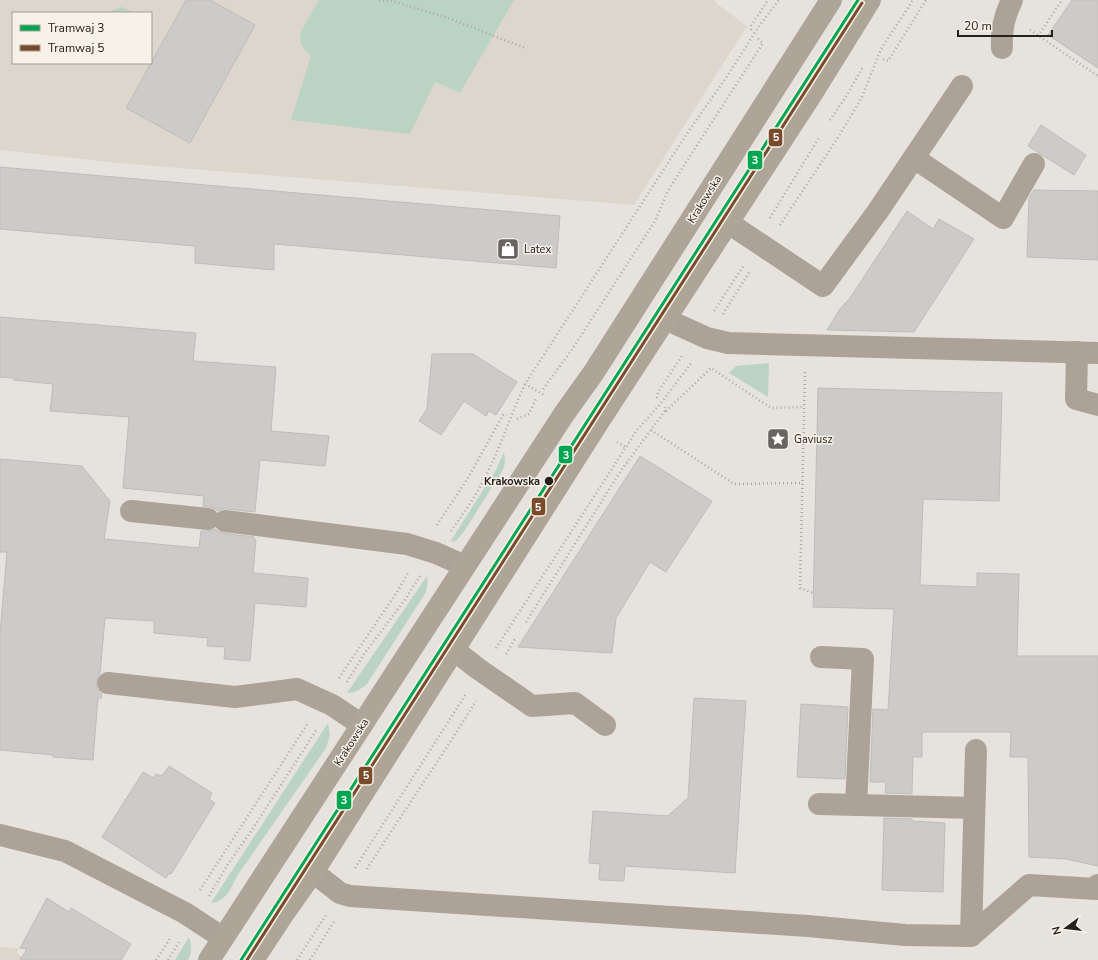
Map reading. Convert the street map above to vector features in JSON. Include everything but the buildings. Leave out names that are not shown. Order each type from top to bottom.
[{"type":"main road","name":"Krakowska","points":[[209,960],[564,414],[594,372],[831,0]]},
{"type":"main road","points":[[253,960],[313,872],[665,319],[813,92],[870,0]]},
{"type":"lane","points":[[1002,48],[1001,35],[1004,20],[1012,0]]},
{"type":"lane","points":[[728,222],[823,286],[878,211],[962,86]]},
{"type":"lane","points":[[914,158],[1003,218],[1034,164]]},
{"type":"lane","points":[[665,319],[707,338],[728,342],[1087,352],[1076,399],[1098,405]]},
{"type":"lane","points":[[131,511],[217,520],[407,544],[436,553],[465,566]]},
{"type":"lane","points":[[454,650],[477,668],[532,706],[575,703],[605,725]]},
{"type":"lane","points":[[820,657],[863,659],[856,805]]},
{"type":"lane","points":[[108,683],[235,697],[297,689],[332,705],[362,725]]},
{"type":"lane","points":[[971,936],[976,750]]},
{"type":"lane","points":[[819,804],[974,808]]},
{"type":"lane","points":[[0,835],[65,851],[185,913],[223,938]]},
{"type":"lane","points":[[313,872],[340,893],[350,896],[808,926],[905,935],[971,936],[1029,885],[1096,889],[1098,885]]},
{"type":"path","points":[[379,0],[392,1],[448,18],[525,48]]},
{"type":"path","points":[[751,30],[750,26],[768,0]]},
{"type":"path","points":[[449,533],[483,482],[502,443],[517,402],[526,384],[688,132],[728,75],[759,26],[779,0]]},
{"type":"path","points":[[778,228],[839,136],[862,97],[881,49],[913,0]]},
{"type":"path","points":[[883,59],[888,61],[926,0]]},
{"type":"path","points":[[1038,36],[1062,0]]},
{"type":"path","points":[[1027,27],[1098,76]]},
{"type":"path","points":[[542,389],[573,348],[654,221],[674,180],[763,43],[757,38]]},
{"type":"path","points":[[828,124],[864,65]]},
{"type":"path","points":[[769,220],[820,135]]},
{"type":"path","points":[[711,315],[747,260]]},
{"type":"path","points":[[722,315],[752,269]]},
{"type":"path","points":[[806,344],[800,588],[813,593]]},
{"type":"path","points":[[656,398],[658,392],[683,353]]},
{"type":"path","points":[[504,636],[637,430],[661,403],[693,361]]},
{"type":"path","points":[[526,622],[561,561],[619,471],[665,411],[711,368],[771,408],[804,407]]},
{"type":"path","points":[[526,384],[547,397]]},
{"type":"path","points":[[517,419],[528,414],[536,399]]},
{"type":"path","points":[[436,527],[468,478],[503,415],[507,415]]},
{"type":"path","points":[[651,430],[734,484],[803,483]]},
{"type":"path","points":[[335,683],[397,592],[410,569]]},
{"type":"path","points":[[344,688],[364,654],[423,573]]},
{"type":"path","points":[[355,869],[470,688]]},
{"type":"path","points":[[366,870],[477,700]]},
{"type":"path","points":[[196,895],[312,717]]},
{"type":"path","points":[[207,900],[228,864],[250,833],[317,728]]},
{"type":"path","points":[[297,960],[329,909]]},
{"type":"path","points":[[310,960],[338,916]]},
{"type":"path","points":[[156,960],[172,935]]},
{"type":"path","points":[[168,960],[180,941]]},
{"type":"shaded area","points":[[0,0],[715,0],[716,3],[747,26],[634,205],[118,163],[0,150]]},
{"type":"shaded area","points":[[0,947],[18,948],[17,953],[22,957],[20,960],[0,960]]},
{"type":"green space","points":[[319,0],[514,0],[460,93],[435,82],[410,134],[291,120],[311,56],[301,45],[300,33]]},
{"type":"green space","points":[[122,7],[133,12],[109,12]]},
{"type":"green space","points":[[769,363],[768,397],[729,373],[736,366]]},
{"type":"green space","points":[[504,452],[504,468],[465,530],[456,541],[450,542],[496,470]]},
{"type":"green space","points":[[427,576],[428,580],[426,592],[367,684],[358,690],[347,693]]},
{"type":"green space","points":[[328,723],[330,735],[326,748],[237,876],[227,894],[221,900],[211,903]]},
{"type":"green space","points":[[189,937],[191,949],[188,960],[175,960]]},
{"type":"tram line","name":"3","points":[[241,960],[858,0]]},
{"type":"tram line","name":"5","points":[[247,960],[862,3]]},
{"type":"place","name":"Latex","points":[[508,249]]},
{"type":"place","name":"Gaviusz","points":[[778,439]]},
{"type":"place","name":"Krakowska","points":[[549,481]]}]
